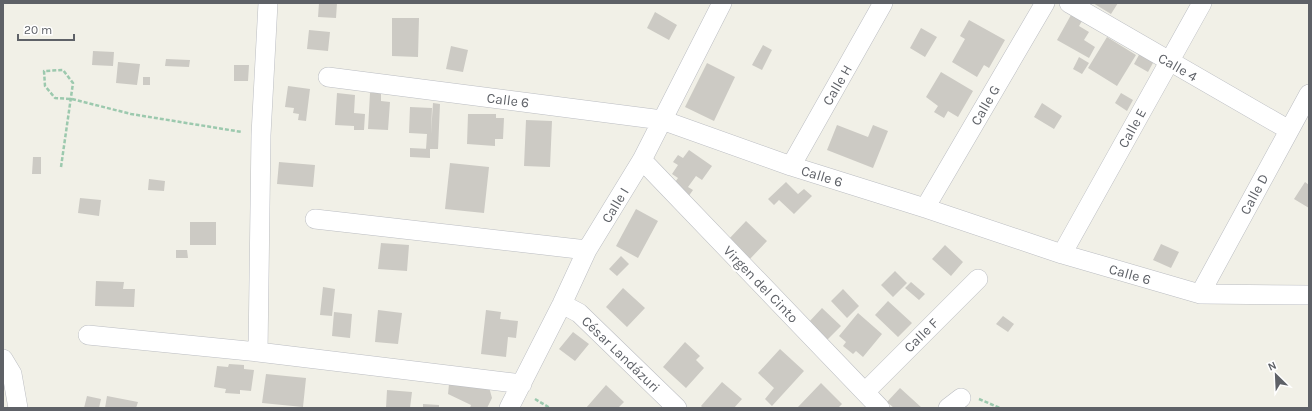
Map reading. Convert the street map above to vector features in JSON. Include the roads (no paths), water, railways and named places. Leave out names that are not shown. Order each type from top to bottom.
[{"type":"street","points":[[258,352],[261,135],[268,3]]},
{"type":"street","name":"Calle I","points":[[509,408],[562,304],[587,250],[642,160],[722,3]]},
{"type":"street","name":"Calle H","points":[[791,166],[884,3]]},
{"type":"street","name":"Calle G","points":[[925,208],[1045,3]]},
{"type":"street","name":"Calle 4","points":[[1068,3],[1168,62],[1289,130]]},
{"type":"street","name":"Calle E","points":[[1062,254],[1202,3]]},
{"type":"street","name":"Calle 6","points":[[328,77],[662,120],[791,166],[925,208],[1062,254],[1200,294],[1309,295]]},
{"type":"street","name":"Calle D","points":[[1200,294],[1309,94]]},
{"type":"street","name":"Virgen del Cinto","points":[[642,160],[880,408]]},
{"type":"street","points":[[315,219],[587,250]]},
{"type":"street","name":"Calle F","points":[[865,392],[978,279]]},
{"type":"street","name":"César Landázuri","points":[[562,304],[579,313],[677,408]]},
{"type":"street","points":[[88,335],[258,352],[522,384]]},
{"type":"street","points":[[3,359],[12,374],[18,408]]}]
